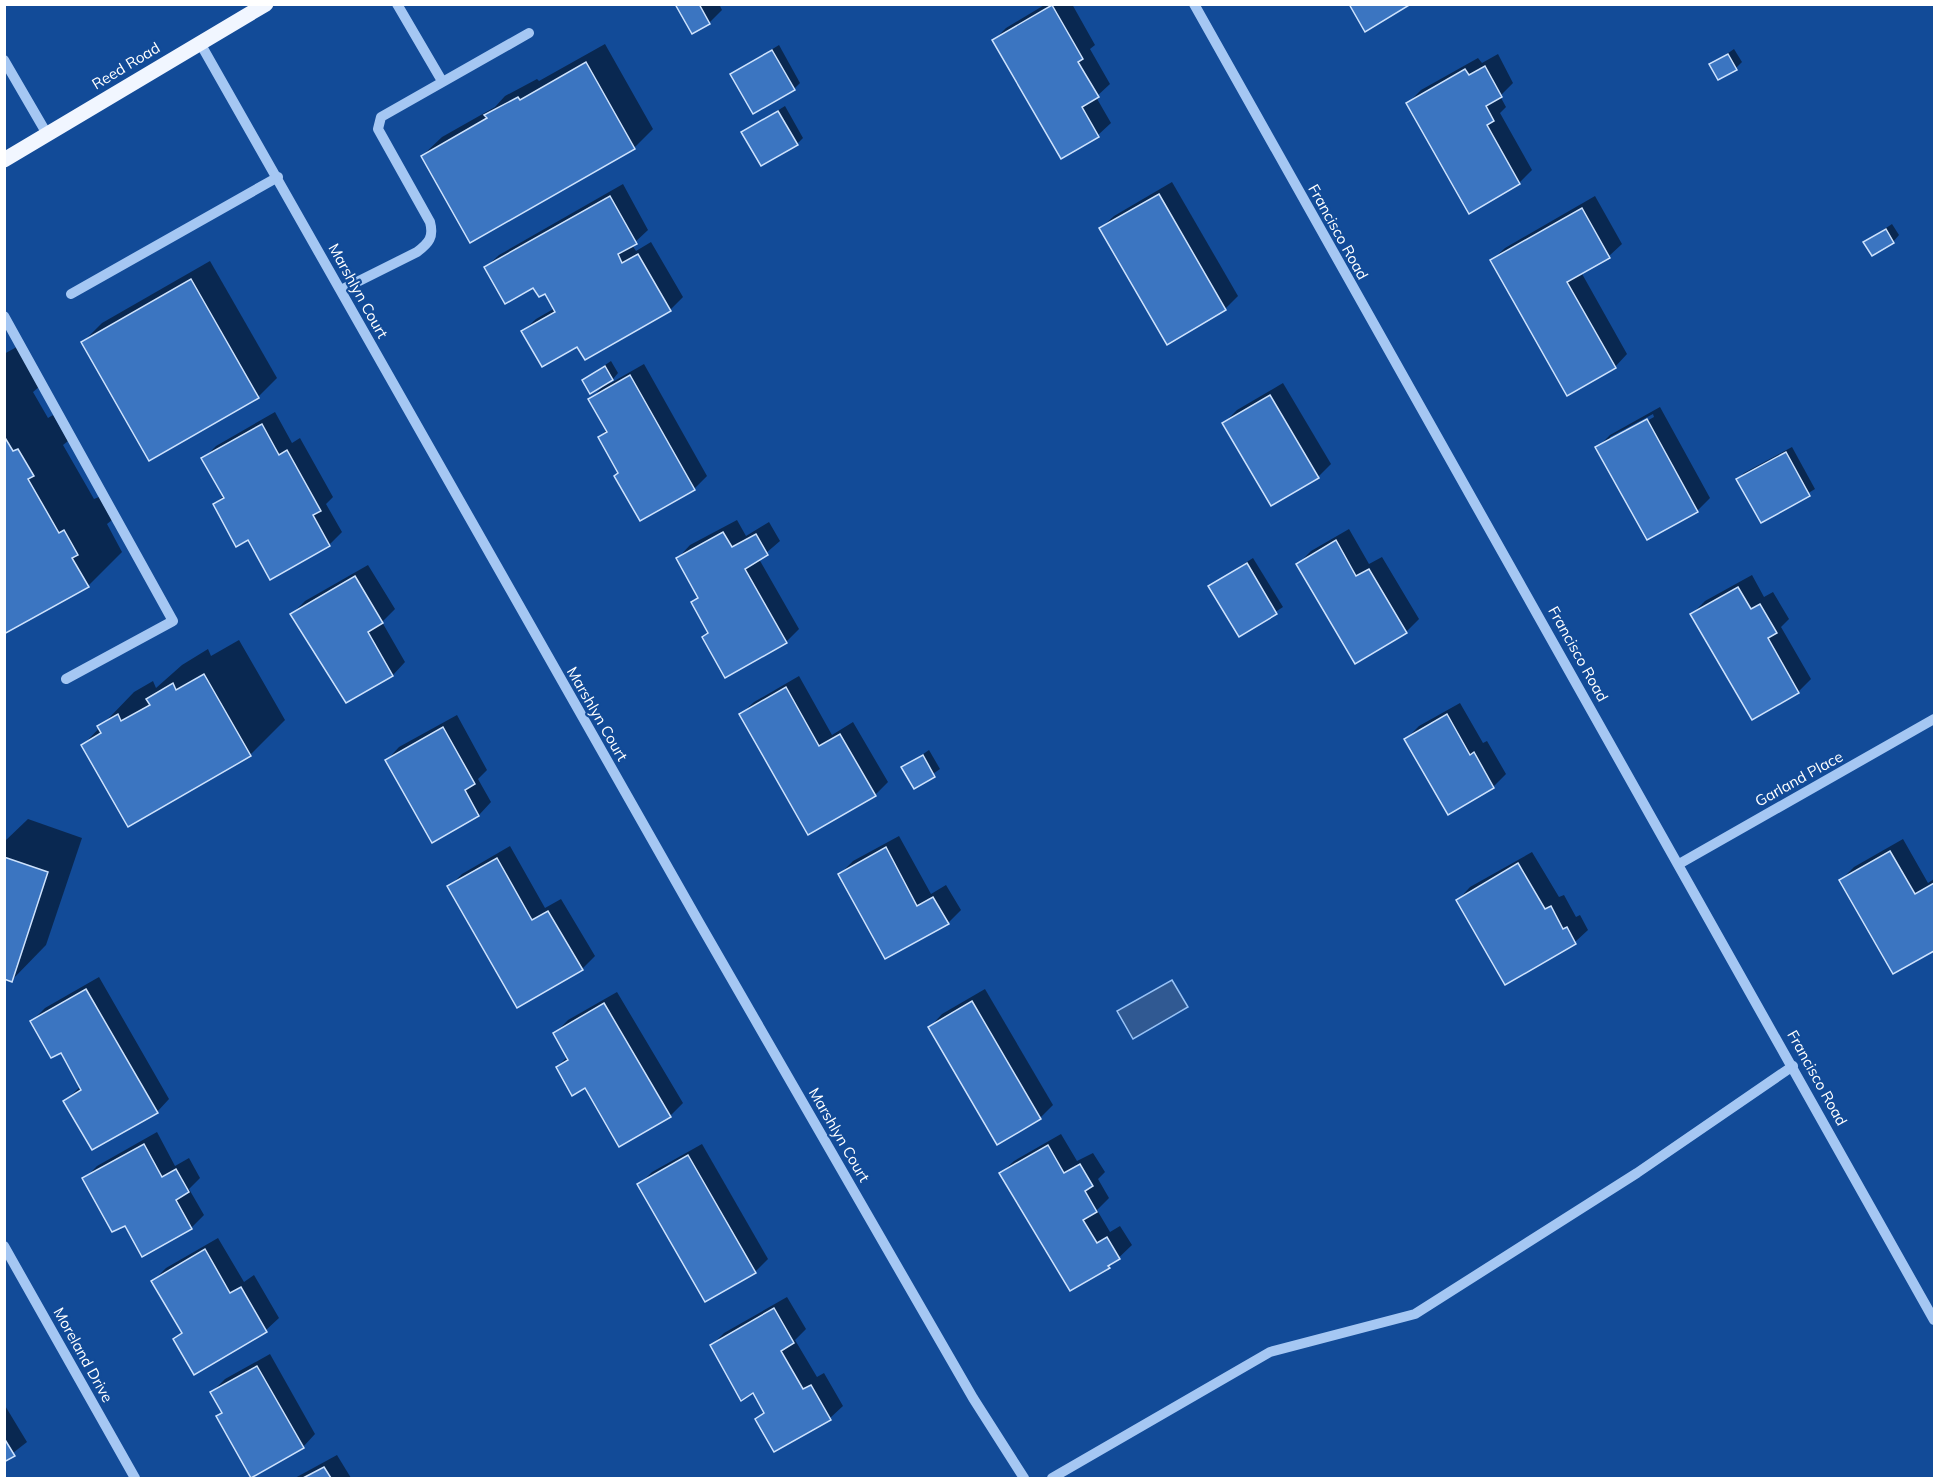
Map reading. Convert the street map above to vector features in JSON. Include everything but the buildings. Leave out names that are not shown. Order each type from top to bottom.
[{"type":"main road","name":"Reed Road","points":[[4,160],[266,4]]},
{"type":"street","points":[[397,4],[442,81]]},
{"type":"street","name":"Francisco Road","points":[[1194,4],[1935,1320]]},
{"type":"street","points":[[341,290],[427,244],[433,232],[430,222],[378,129],[381,117],[529,33]]},
{"type":"street","name":"Marshlyn Court","points":[[200,43],[278,177],[529,624],[973,1398],[1024,1479]]},
{"type":"street","points":[[4,60],[47,134]]},
{"type":"street","points":[[71,294],[278,177]]},
{"type":"street","points":[[4,316],[173,621],[66,679]]},
{"type":"street","name":"Garland Place","points":[[1679,864],[1935,719]]},
{"type":"street","points":[[1052,1479],[1270,1352],[1415,1314],[1637,1173],[1793,1066]]},
{"type":"street","name":"Moreland Drive","points":[[4,1246],[135,1479]]},
{"type":"water","points":[[1172,980],[1188,1007],[1133,1039],[1117,1011]]}]
